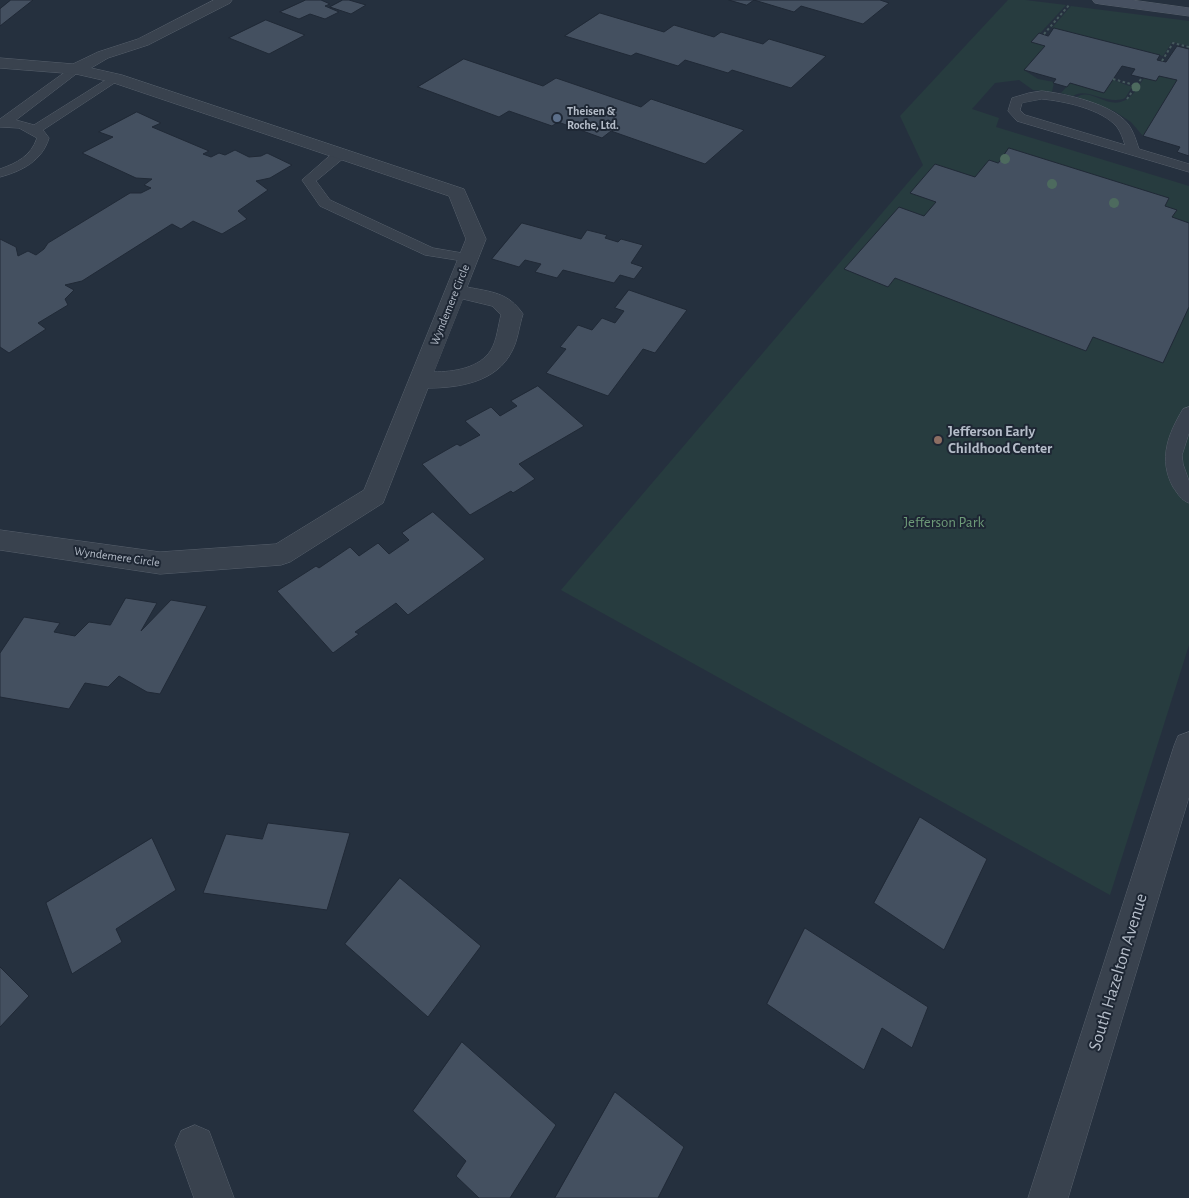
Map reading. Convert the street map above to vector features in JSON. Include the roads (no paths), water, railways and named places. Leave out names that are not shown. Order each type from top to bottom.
[{"type":"street","points":[[76,69],[103,55],[143,42],[225,0]]},
{"type":"street","points":[[1100,0],[1189,12]]},
{"type":"street","points":[[125,70],[143,42]]},
{"type":"street","name":"Wyndemere Circle","points":[[0,62],[76,69],[125,70],[340,154],[457,193],[476,239],[374,496],[281,554],[160,564],[0,540]]},
{"type":"street","points":[[420,380],[443,381],[466,376],[485,367],[500,354],[512,314],[499,301],[456,291]]},
{"type":"street","name":"South Hazelton Avenue","points":[[1048,1198],[1189,746]]},
{"type":"street","points":[[195,1145],[214,1198]]},
{"type":"lane","points":[[2,123],[76,69]]},
{"type":"lane","points":[[36,129],[125,70]]},
{"type":"lane","points":[[1134,151],[1123,126],[1112,116],[1094,108],[1044,95],[1028,96],[1016,100],[1014,111],[1021,118],[1189,168]]},
{"type":"lane","points":[[0,173],[13,169],[30,159],[41,148],[43,138],[36,129],[23,124],[2,123]]},
{"type":"lane","points":[[340,154],[309,180],[325,203],[430,252],[469,258]]},
{"type":"lane","points":[[1189,413],[1172,456],[1178,480],[1189,496]]},
{"type":"place","name":"Theisen & Roche, Ltd.","points":[[557,118]]},
{"type":"place","name":"Jefferson Early Childhood Center","points":[[938,440]]},
{"type":"park label","name":"Jefferson Park","points":[[944,522]]}]
